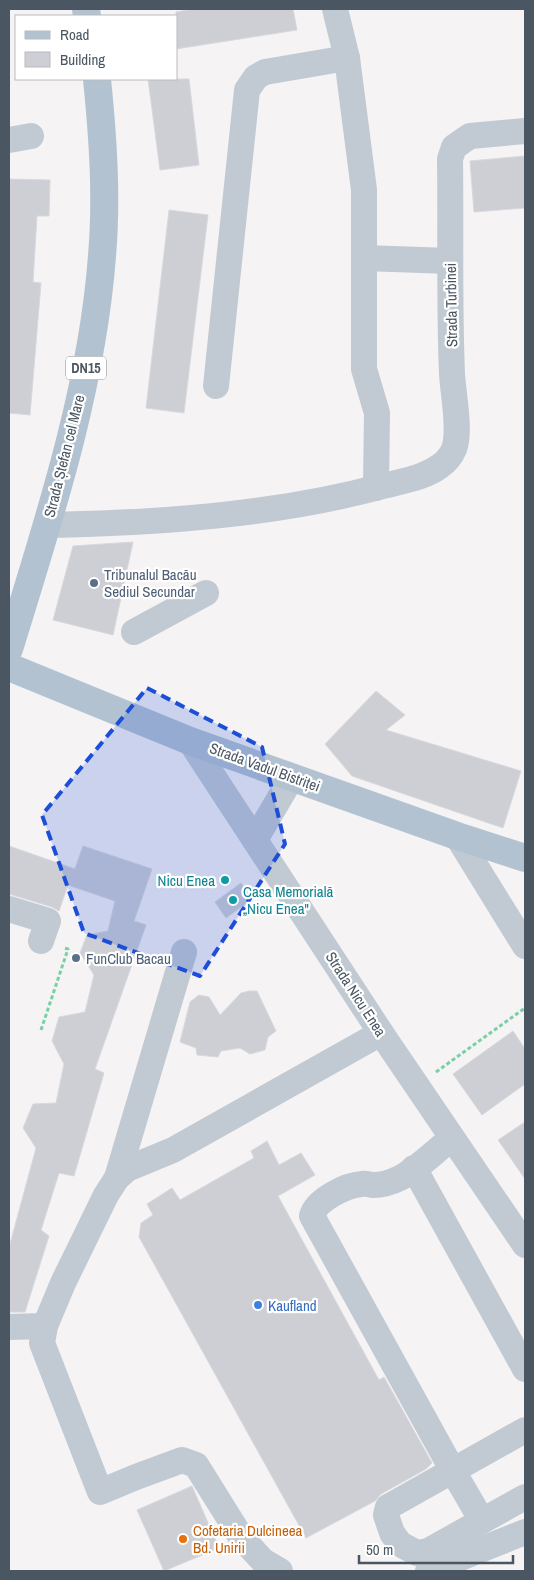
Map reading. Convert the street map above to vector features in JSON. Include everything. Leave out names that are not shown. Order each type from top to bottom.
[{"type":"main road","name":"Strada Ștefan cel Mare","points":[[9,649],[47,525],[81,393],[98,298],[104,205],[102,140],[97,80]]},
{"type":"main road","name":"Strada Vadul Bistriței","points":[[9,667],[190,741],[457,836],[525,858]]},
{"type":"street","points":[[335,9],[346,58],[364,190],[364,369],[377,413],[376,488]]},
{"type":"street","points":[[216,386],[247,90],[256,77],[265,72],[346,58]]},
{"type":"street","name":"Strada Turbinei","points":[[47,525],[109,524],[268,510],[376,488],[423,475],[439,467],[449,458],[454,447],[456,424],[452,374],[450,159],[454,147],[470,136],[525,131]]},
{"type":"street","points":[[364,258],[450,261]]},
{"type":"street","points":[[134,632],[206,593]]},
{"type":"street","name":"Strada Nicu Enea","points":[[190,741],[381,1033],[525,1245]]},
{"type":"street","points":[[255,840],[292,777]]},
{"type":"street","points":[[457,836],[525,946]]},
{"type":"street","points":[[9,909],[48,921],[42,941]]},
{"type":"street","points":[[184,952],[117,1178],[106,1195],[63,1284],[45,1326],[42,1342],[100,1492],[182,1460],[196,1465],[241,1537],[263,1561],[280,1571]]},
{"type":"street","points":[[117,1178],[128,1169],[173,1150],[381,1033]]},
{"type":"street","points":[[452,1138],[400,1178],[388,1183],[354,1185],[318,1204],[312,1216],[482,1521]]},
{"type":"street","points":[[414,1168],[525,1369]]},
{"type":"street","points":[[9,1327],[45,1326]]},
{"type":"street","points":[[525,1430],[388,1507],[386,1515],[392,1533],[400,1544],[417,1553],[428,1551],[525,1497]]},
{"type":"street","points":[[428,1571],[525,1532]]},
{"type":"path","points":[[42,941],[68,949],[42,1030]]},
{"type":"path","points":[[417,1086],[525,1008]]},
{"type":"highlighted area","points":[[147,688],[262,747],[285,844],[200,976],[84,933],[42,815]]},
{"type":"building","points":[[193,9],[293,9],[297,30],[178,49],[178,15],[176,15],[176,12]]},
{"type":"building","points":[[189,79],[199,165],[160,170],[148,80]]},
{"type":"building","points":[[525,156],[525,208],[474,212],[470,161]]},
{"type":"building","points":[[9,179],[50,180],[49,216],[37,216],[33,282],[41,283],[30,415],[9,413]]},
{"type":"building","points":[[169,210],[208,215],[184,413],[146,408]]},
{"type":"building","name":"Tribunalul Bacău Sediul Secundar","points":[[133,542],[113,635],[53,620],[73,546]]},
{"type":"building","points":[[376,691],[405,715],[386,730],[521,771],[503,828],[352,776],[325,744]]},
{"type":"building","points":[[9,846],[75,869],[83,846],[152,869],[134,921],[146,925],[95,1069],[104,1073],[74,1176],[59,1173],[41,1230],[49,1236],[25,1312],[9,1312],[9,1245],[36,1148],[23,1128],[33,1104],[56,1103],[64,1064],[52,1041],[59,1017],[85,1012],[94,975],[80,953],[87,935],[108,931],[115,901],[68,885],[59,911],[52,907],[9,894]]},
{"type":"building","name":"Casa Memorială „Nicu Enea\"","points":[[241,883],[252,899],[226,918],[215,902]]},
{"type":"building","points":[[257,991],[276,1031],[268,1037],[265,1050],[250,1054],[240,1048],[221,1051],[218,1057],[197,1055],[196,1048],[180,1042],[190,1002],[199,995],[209,997],[220,1015],[241,993]]},
{"type":"building","points":[[513,1031],[525,1049],[525,1084],[482,1115],[453,1074]]},
{"type":"building","points":[[525,1122],[525,1179],[498,1140]]},
{"type":"building","name":"Kaufland","points":[[267,1141],[279,1165],[301,1153],[315,1175],[278,1196],[379,1380],[384,1377],[432,1463],[426,1469],[381,1494],[375,1501],[306,1538],[139,1237],[141,1223],[153,1215],[147,1204],[172,1188],[180,1200],[254,1158],[251,1151]]},
{"type":"building","points":[[192,1486],[219,1548],[164,1571],[137,1510]]},
{"type":"place","name":"Tribunalul Bacău Sediul Secundar","points":[[94,583]]},
{"type":"place","name":"Nicu Enea","points":[[225,880]]},
{"type":"place","name":"Casa Memorială „Nicu Enea\"","points":[[233,900]]},
{"type":"place","name":"FunClub Bacau","points":[[76,958]]},
{"type":"place","name":"Kaufland","points":[[258,1305]]},
{"type":"place","name":"Cofetaria Dulcineea Bd. Unirii","points":[[183,1539]]}]
